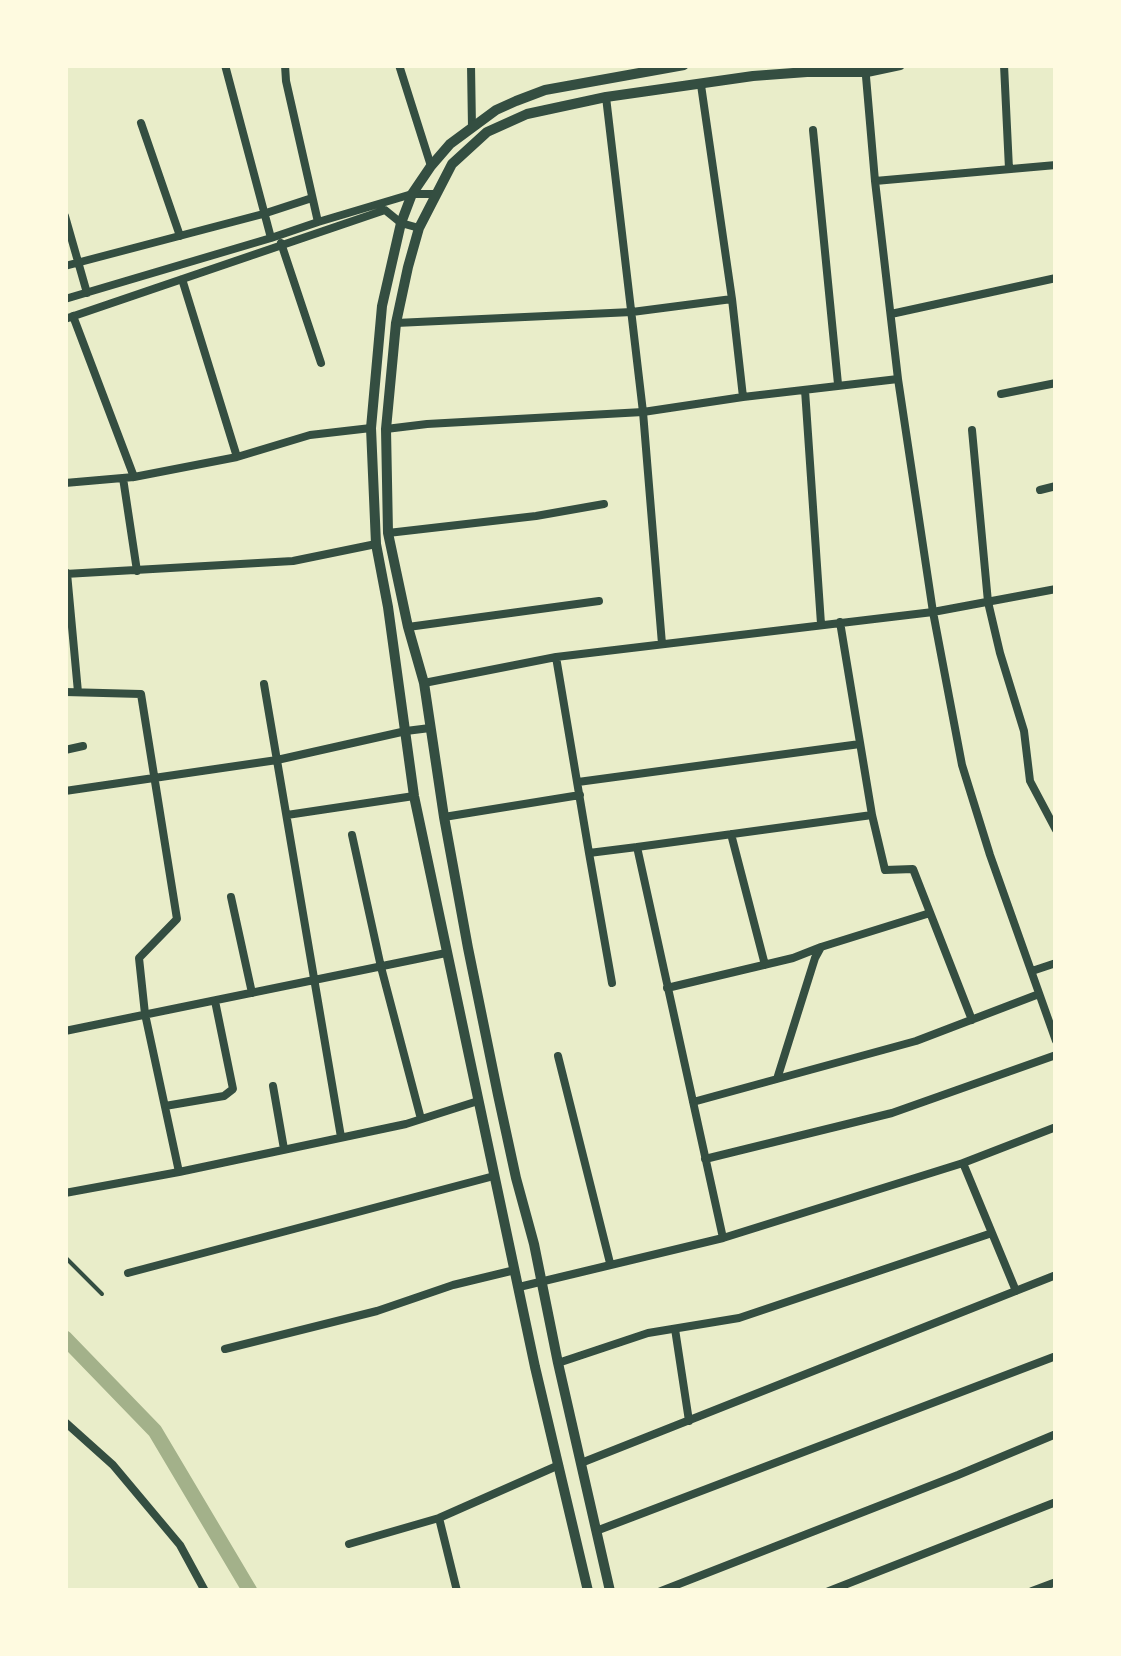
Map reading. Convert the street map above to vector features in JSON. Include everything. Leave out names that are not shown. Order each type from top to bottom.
[{"type":"main road","points":[[588,1591],[494,1176],[414,796],[376,544],[370,428],[382,306],[402,223],[412,194],[430,166],[450,144],[496,110],[545,90],[684,65]]},
{"type":"main road","points":[[610,1591],[498,1094],[444,817],[424,683],[388,533],[386,429],[396,324],[419,228],[452,164],[487,132],[527,114],[606,97],[806,69],[900,65]]},
{"type":"street","points":[[225,65],[271,238]]},
{"type":"street","points":[[285,65],[318,222]]},
{"type":"street","points":[[399,65],[430,166]]},
{"type":"street","points":[[471,65],[472,128]]},
{"type":"street","points":[[1004,65],[1009,169]]},
{"type":"street","points":[[866,68],[898,379],[933,612],[962,765],[1056,1042]]},
{"type":"street","points":[[701,85],[743,398]]},
{"type":"street","points":[[606,97],[643,412],[662,644]]},
{"type":"street","points":[[141,123],[180,236]]},
{"type":"street","points":[[812,130],[838,384]]},
{"type":"street","points":[[875,181],[1056,165]]},
{"type":"street","points":[[65,299],[412,194],[436,194]]},
{"type":"street","points":[[65,266],[312,198]]},
{"type":"street","points":[[134,477],[69,317],[386,210],[402,223],[419,228]]},
{"type":"street","points":[[65,216],[87,293]]},
{"type":"street","points":[[281,244],[322,363]]},
{"type":"street","points":[[891,314],[1056,278]]},
{"type":"street","points":[[182,279],[237,457]]},
{"type":"street","points":[[396,324],[632,312],[732,299]]},
{"type":"street","points":[[386,429],[643,412],[898,379]]},
{"type":"street","points":[[1002,394],[1056,383]]},
{"type":"street","points":[[805,390],[821,624]]},
{"type":"street","points":[[65,483],[134,477],[237,457],[310,434],[370,428]]},
{"type":"street","points":[[972,430],[988,602],[1024,731],[1030,781],[1056,830]]},
{"type":"street","points":[[123,478],[137,571]]},
{"type":"street","points":[[1040,490],[1056,486]]},
{"type":"street","points":[[388,533],[604,504]]},
{"type":"street","points":[[78,692],[66,574],[293,561],[376,544]]},
{"type":"street","points":[[424,683],[556,657],[933,612],[1056,589]]},
{"type":"street","points":[[408,627],[599,601]]},
{"type":"street","points":[[840,622],[885,870],[913,870],[972,1020]]},
{"type":"street","points":[[556,657],[612,983]]},
{"type":"street","points":[[264,684],[341,1138]]},
{"type":"street","points":[[65,692],[141,694],[176,919],[139,958],[146,1014],[179,1172]]},
{"type":"street","points":[[65,791],[277,760],[430,728]]},
{"type":"street","points":[[578,782],[860,744]]},
{"type":"street","points":[[65,750],[83,746]]},
{"type":"street","points":[[444,817],[580,795]]},
{"type":"street","points":[[287,815],[414,796]]},
{"type":"street","points":[[589,853],[872,815]]},
{"type":"street","points":[[732,834],[765,965]]},
{"type":"street","points":[[352,836],[381,966],[422,1119]]},
{"type":"street","points":[[637,846],[723,1238]]},
{"type":"street","points":[[231,897],[252,993]]},
{"type":"street","points":[[667,988],[793,958],[930,913]]},
{"type":"street","points":[[776,1079],[821,947]]},
{"type":"street","points":[[65,1030],[446,952]]},
{"type":"street","points":[[1032,971],[1056,963]]},
{"type":"street","points":[[692,1102],[916,1042],[1039,994]]},
{"type":"street","points":[[165,1106],[224,1096],[234,1089],[215,1000]]},
{"type":"street","points":[[705,1159],[892,1113],[1056,1055]]},
{"type":"street","points":[[558,1056],[610,1264]]},
{"type":"street","points":[[273,1086],[284,1150]]},
{"type":"street","points":[[65,1192],[341,1138],[478,1101]]},
{"type":"street","points":[[519,1288],[723,1238],[962,1163],[1056,1127]]},
{"type":"street","points":[[962,1163],[1016,1290]]},
{"type":"street","points":[[128,1273],[494,1176]]},
{"type":"street","points":[[558,1362],[648,1334],[739,1318],[992,1233]]},
{"type":"street","points":[[225,1349],[377,1311],[453,1285],[515,1270]]},
{"type":"street","points":[[581,1463],[1056,1275]]},
{"type":"street","points":[[675,1329],[690,1420]]},
{"type":"street","points":[[596,1532],[1056,1356]]},
{"type":"street","points":[[65,1422],[113,1464],[180,1545],[205,1591]]},
{"type":"street","points":[[661,1591],[1056,1434]]},
{"type":"street","points":[[348,1544],[439,1518],[559,1465]]},
{"type":"street","points":[[829,1591],[1056,1502]]},
{"type":"street","points":[[439,1518],[457,1591]]},
{"type":"street","points":[[1032,1591],[1056,1582]]},
{"type":"lane","points":[[65,1257],[102,1294]]},
{"type":"waterway","points":[[65,1338],[155,1431],[250,1591]]}]
